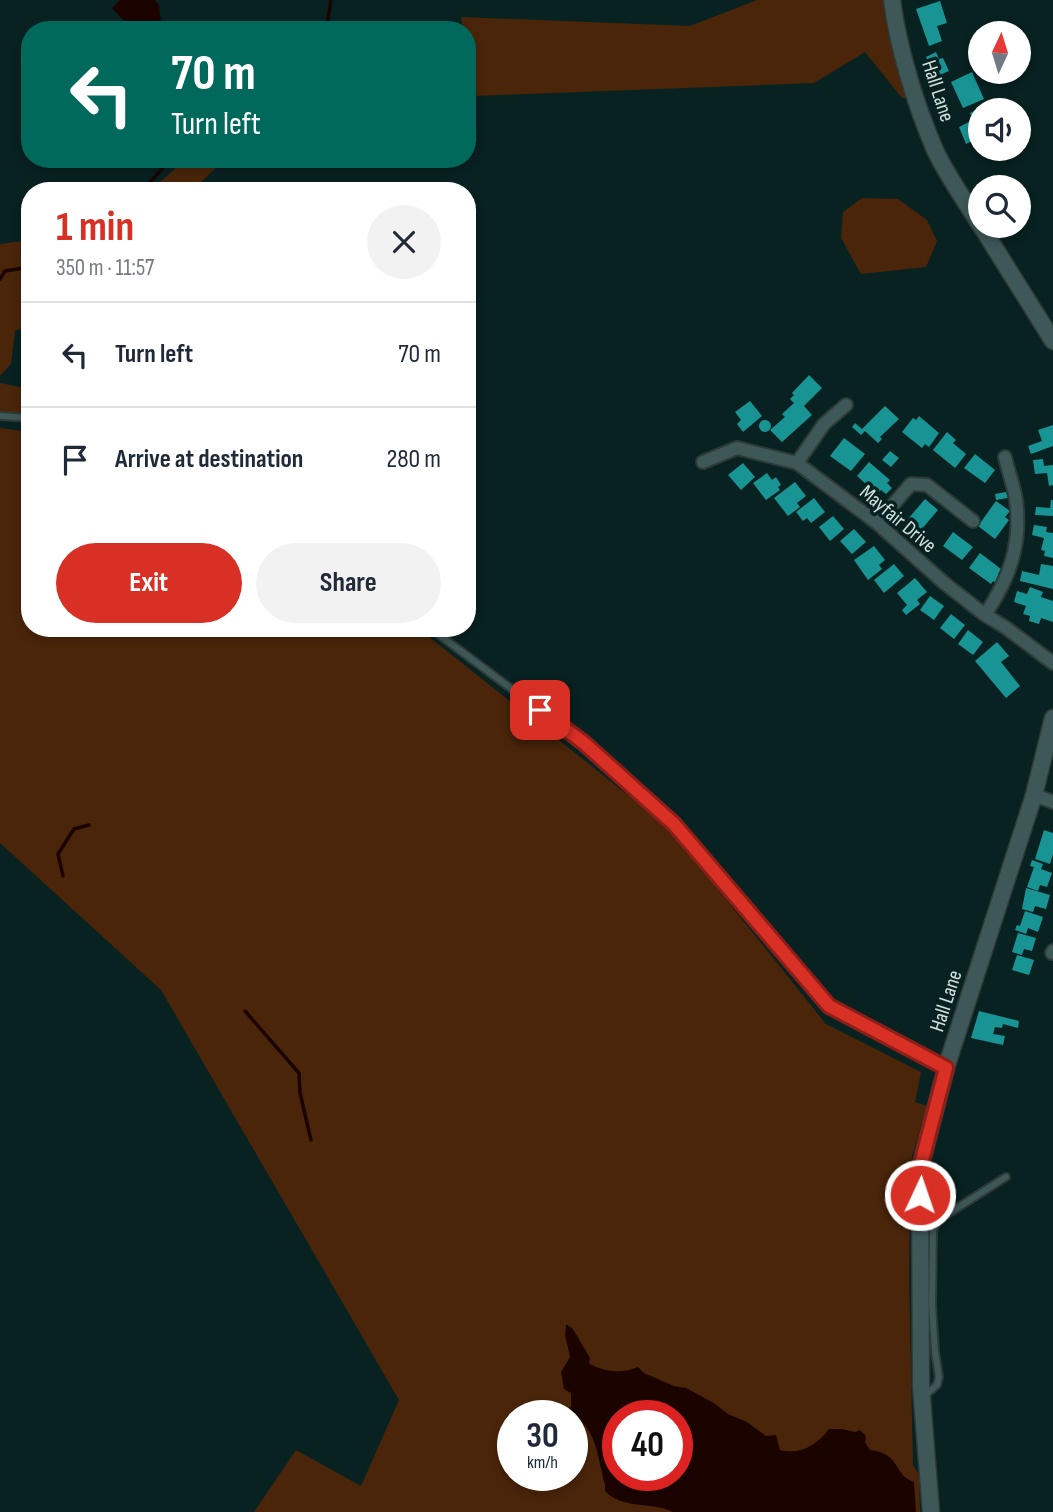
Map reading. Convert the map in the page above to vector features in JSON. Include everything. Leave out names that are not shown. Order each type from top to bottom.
[{"type":"street","name":"Hall Lane","points":[[892,0],[915,94],[936,152],[968,205]]},
{"type":"street","name":"Hall Lane","points":[[988,238],[1053,341]]},
{"type":"street","points":[[797,463],[824,424],[846,405]]},
{"type":"street","name":"Mayfair Drive","points":[[703,462],[737,448],[797,463],[877,523],[943,582],[985,615],[1053,663]]},
{"type":"street","points":[[985,615],[1003,588],[1016,549],[1016,501],[1004,457]]},
{"type":"street","points":[[877,523],[911,484],[927,485],[973,521]]},
{"type":"street","name":"Hall Lane","points":[[931,1512],[922,1397],[920,1168],[946,1068],[1034,795],[1053,718]]},
{"type":"street","points":[[1034,795],[1053,802]]},
{"type":"lane","points":[[0,416],[21,417]]},
{"type":"lane","points":[[442,637],[584,743],[674,824],[829,1006],[946,1068]]},
{"type":"lane","points":[[922,1397],[937,1385],[939,1377],[934,1352],[932,1305],[933,1230],[938,1220],[1006,1177]]},
{"type":"shaded area","points":[[120,0],[155,0],[159,5],[161,21],[124,21],[112,8]]},
{"type":"shaded area","points":[[757,0],[885,0],[887,23],[909,98],[902,98],[865,52],[814,83],[476,96],[476,21],[462,21],[461,17],[690,26]]},
{"type":"shaded area","points":[[176,168],[216,168],[201,182],[160,182]]},
{"type":"shaded area","points":[[862,198],[898,199],[927,220],[937,241],[926,267],[861,274],[841,238],[843,212]]},
{"type":"shaded area","points":[[21,241],[21,329],[15,331],[11,364],[0,376],[0,244]]},
{"type":"shaded area","points":[[0,383],[21,387],[21,420],[0,418]]},
{"type":"shaded area","points":[[0,428],[21,431],[21,637],[429,637],[668,827],[826,1024],[921,1072],[915,1102],[927,1106],[912,1157],[909,1278],[913,1465],[919,1475],[920,1512],[254,1512],[296,1450],[361,1486],[399,1400],[161,990],[0,843]]},
{"type":"shaded area","points":[[566,1324],[573,1329],[590,1358],[589,1363],[594,1366],[619,1371],[638,1367],[644,1373],[674,1386],[686,1388],[728,1414],[747,1422],[766,1436],[776,1435],[780,1450],[802,1450],[819,1440],[829,1429],[855,1432],[860,1430],[866,1436],[865,1442],[870,1450],[887,1455],[907,1479],[914,1482],[916,1512],[673,1512],[620,1501],[605,1491],[693,1491],[693,1400],[602,1400],[602,1473],[588,1430],[588,1400],[571,1400],[571,1393],[564,1389],[561,1372],[570,1357],[565,1335]]},
{"type":"building","points":[[940,1],[947,23],[937,26],[942,41],[929,46],[916,9]]},
{"type":"building","points":[[936,52],[939,59],[943,58],[949,71],[935,77],[926,57]]},
{"type":"building","points":[[968,74],[968,84],[977,84],[984,98],[968,98],[968,106],[963,108],[951,82]]},
{"type":"building","points":[[968,122],[966,144],[959,127]]},
{"type":"building","points":[[809,375],[822,388],[804,406],[812,415],[782,442],[770,430],[785,417],[782,414],[794,403],[790,399],[794,395],[792,393]]},
{"type":"building","points":[[750,401],[762,416],[743,432],[737,424],[741,420],[735,412]]},
{"type":"building","points":[[885,406],[899,419],[880,437],[882,439],[878,443],[865,431],[861,435],[852,427],[855,423],[862,429]]},
{"type":"building","points":[[919,416],[939,433],[929,447],[925,444],[922,448],[902,432],[913,418],[916,420]]},
{"type":"building","points":[[765,420],[771,426],[765,432],[759,426]]},
{"type":"building","points":[[1053,425],[1053,446],[1031,454],[1028,446],[1042,441],[1038,430]]},
{"type":"building","points":[[947,432],[956,440],[953,443],[966,454],[955,468],[933,450]]},
{"type":"building","points":[[844,438],[865,454],[851,471],[830,456]]},
{"type":"building","points":[[890,451],[899,458],[891,467],[882,460]]},
{"type":"building","points":[[975,454],[995,470],[985,483],[964,468]]},
{"type":"building","points":[[1043,459],[1044,466],[1053,465],[1053,485],[1049,486],[1047,473],[1035,474],[1033,460]]},
{"type":"building","points":[[869,462],[890,480],[887,483],[892,488],[886,494],[881,490],[877,494],[857,476]]},
{"type":"building","points":[[743,463],[755,477],[741,490],[728,475]]},
{"type":"building","points":[[767,473],[772,480],[776,477],[781,485],[778,487],[780,490],[766,500],[753,483]]},
{"type":"building","points":[[795,482],[806,496],[797,503],[800,507],[788,516],[774,498]]},
{"type":"building","points":[[1006,492],[1008,498],[996,500],[995,494]]},
{"type":"building","points":[[814,498],[825,512],[811,523],[807,518],[803,521],[796,512]]},
{"type":"building","points":[[925,499],[938,510],[921,530],[908,519]]},
{"type":"building","points":[[1051,500],[1053,516],[1035,515],[1036,507],[1050,508]]},
{"type":"building","points":[[996,501],[1010,511],[1005,517],[1009,520],[995,539],[978,526]]},
{"type":"building","points":[[833,516],[844,529],[830,541],[819,527]]},
{"type":"building","points":[[1034,525],[1047,527],[1046,532],[1053,533],[1053,558],[1044,556],[1045,551],[1041,550],[1044,538],[1032,535]]},
{"type":"building","points":[[854,529],[866,542],[852,554],[840,541]]},
{"type":"building","points":[[953,532],[973,547],[962,560],[943,546]]},
{"type":"building","points":[[874,546],[885,560],[879,565],[882,569],[868,580],[854,560]]},
{"type":"building","points":[[980,553],[1001,569],[997,584],[993,581],[991,584],[969,568]]},
{"type":"building","points":[[894,564],[904,576],[884,593],[874,580]]},
{"type":"building","points":[[1041,564],[1053,566],[1053,589],[1020,581],[1022,571],[1039,575]]},
{"type":"building","points":[[915,578],[927,592],[917,600],[920,604],[906,615],[902,610],[907,605],[897,593]]},
{"type":"building","points":[[1030,587],[1043,592],[1041,597],[1053,601],[1053,622],[1041,618],[1039,624],[1029,621],[1030,616],[1023,614],[1026,606],[1014,602],[1017,591],[1027,594]]},
{"type":"building","points":[[930,596],[944,606],[934,620],[920,610]]},
{"type":"building","points":[[951,614],[965,625],[954,639],[940,628]]},
{"type":"building","points":[[968,630],[983,642],[973,655],[958,644]]},
{"type":"building","points":[[997,642],[1009,656],[1001,662],[1020,686],[1006,698],[975,661]]},
{"type":"building","points":[[1044,830],[1053,833],[1050,864],[1035,859]]},
{"type":"building","points":[[1032,860],[1043,864],[1041,869],[1052,873],[1047,887],[1040,885],[1038,891],[1027,887],[1034,867],[1030,866]]},
{"type":"building","points":[[1026,888],[1050,895],[1046,909],[1035,906],[1033,912],[1022,909]]},
{"type":"building","points":[[1025,911],[1043,917],[1038,932],[1028,928],[1026,934],[1015,930],[1017,925],[1020,926]]},
{"type":"building","points":[[1018,933],[1036,938],[1032,951],[1024,949],[1022,955],[1012,952]]},
{"type":"building","points":[[1017,955],[1034,960],[1029,975],[1012,970]]},
{"type":"building","points":[[979,1011],[1019,1021],[1018,1028],[1003,1024],[1002,1028],[995,1027],[993,1034],[1005,1036],[1003,1045],[971,1038]]},
{"type":"waterway","points":[[328,21],[331,0]]},
{"type":"waterway","points":[[150,182],[163,168]]},
{"type":"waterway","points":[[0,279],[5,271],[21,268]]},
{"type":"waterway","points":[[63,876],[58,854],[74,829],[89,825]]},
{"type":"waterway","points":[[245,1011],[299,1073],[300,1093],[311,1140]]},
{"type":"route","points":[[540,710],[584,743],[674,824],[829,1006],[946,1068],[920,1168],[920,1195]]}]
